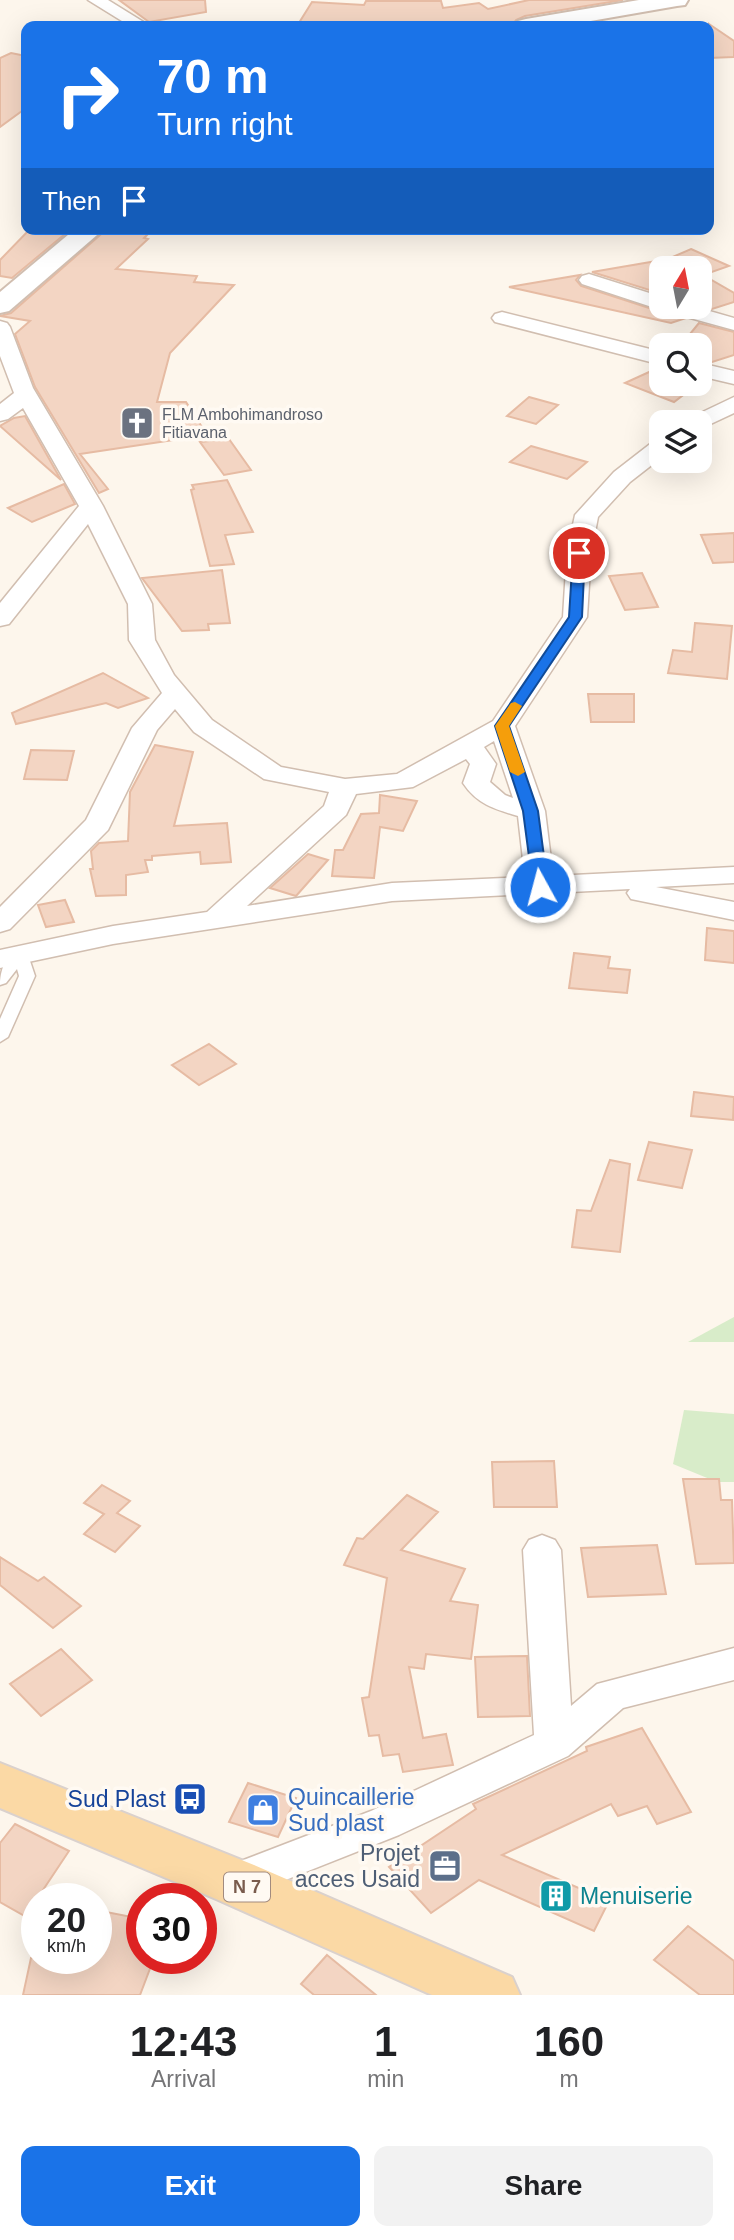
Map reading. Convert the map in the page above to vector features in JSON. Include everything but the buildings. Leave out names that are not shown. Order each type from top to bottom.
[{"type":"main road","name":"N 7","points":[[0,1785],[235,1882],[492,1995]]},
{"type":"street","points":[[96,0],[133,21]]},
{"type":"street","points":[[555,21],[677,0]]},
{"type":"street","points":[[0,305],[84,235]]},
{"type":"street","points":[[589,280],[649,300]]},
{"type":"street","points":[[502,318],[649,356]]},
{"type":"street","points":[[712,318],[734,324]]},
{"type":"street","points":[[0,327],[26,395],[91,506],[140,604],[142,640],[163,678],[203,726],[273,772],[345,787],[403,780],[502,726],[575,617],[579,553],[587,515],[622,477],[649,456]]},
{"type":"street","points":[[712,372],[734,378]]},
{"type":"street","points":[[0,414],[26,395]]},
{"type":"street","points":[[712,416],[734,404]]},
{"type":"street","points":[[0,619],[91,506]]},
{"type":"street","points":[[0,923],[99,824],[145,728],[175,693]]},
{"type":"street","points":[[502,726],[531,811],[540,887]]},
{"type":"street","points":[[456,752],[473,751],[482,764],[475,783],[495,802],[531,811]]},
{"type":"street","points":[[216,919],[336,810],[345,787]]},
{"type":"street","points":[[10,957],[216,919],[392,892],[540,887],[734,875]]},
{"type":"street","points":[[540,887],[611,888],[734,911]]},
{"type":"street","points":[[542,1550],[554,1744]]},
{"type":"street","points":[[235,1882],[386,1824],[554,1744],[611,1695],[734,1664]]},
{"type":"lane","points":[[0,980],[10,957],[27,976],[0,1037]]},
{"type":"green space","points":[[734,1317],[734,1342],[688,1342]]},
{"type":"green space","points":[[684,1410],[734,1414],[734,1482],[717,1482],[673,1464]]},
{"type":"slow traffic","points":[[515,706],[502,726],[518,772]]},
{"type":"place","name":"FLM Ambohimandroso Fitiavana","points":[[137,423]]},
{"type":"place","name":"Sud Plast","points":[[190,1799]]},
{"type":"place","name":"Quincaillerie Sud plast","points":[[263,1810]]},
{"type":"place","name":"Projet acces Usaid","points":[[445,1866]]},
{"type":"place","name":"Menuiserie","points":[[556,1896]]},
{"type":"route","points":[[540,887],[531,811],[502,726],[575,617],[579,553]]}]
